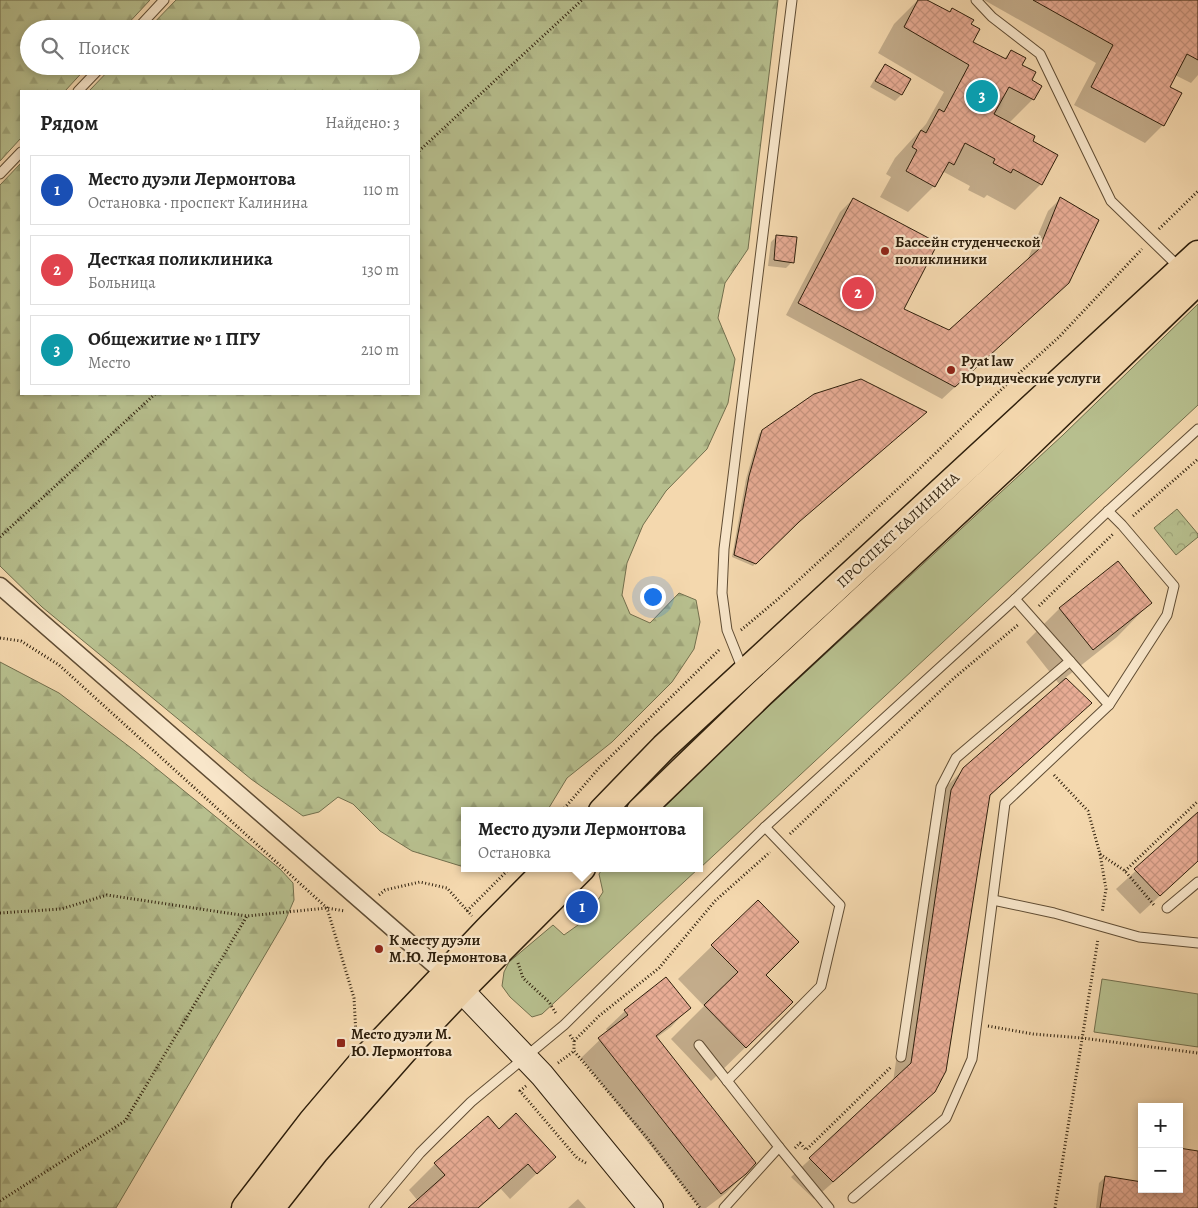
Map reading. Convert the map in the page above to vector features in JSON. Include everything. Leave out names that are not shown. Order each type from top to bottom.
[{"type":"main road","name":"ПРОСПЕКТ КАЛИНИНА","points":[[606,807],[664,747],[744,673],[1192,268]]},
{"type":"main road","name":"ПРОСПЕКТ КАЛИНИНА","points":[[644,807],[1006,466],[1192,268]]},
{"type":"main road","points":[[664,747],[684,768]]},
{"type":"main road","points":[[245,1208],[318,1113],[362,1062],[453,982],[495,938],[545,872]]},
{"type":"main road","points":[[495,938],[577,872]]},
{"type":"main road","points":[[271,1208],[315,1152],[410,1044],[453,982]]},
{"type":"street","points":[[0,586],[7,599],[366,905],[453,982],[542,1075],[651,1208]]},
{"type":"lane","points":[[145,20],[164,0]]},
{"type":"lane","points":[[744,673],[727,630],[722,593],[724,549],[792,0]]},
{"type":"lane","points":[[976,0],[992,17],[1040,54],[1111,201],[1150,240],[1192,268]]},
{"type":"lane","points":[[79,90],[93,75]]},
{"type":"lane","points":[[0,174],[20,153]]},
{"type":"lane","points":[[374,1208],[420,1153],[465,1108],[564,1025],[766,827],[1198,429]]},
{"type":"lane","points":[[853,1198],[946,1118],[972,1059],[1005,802],[1109,704],[1168,615],[1174,586],[1108,511]]},
{"type":"lane","points":[[1015,599],[1109,704]]},
{"type":"lane","points":[[901,1057],[941,787],[956,758],[1070,661]]},
{"type":"lane","points":[[727,1081],[821,986],[840,905],[766,827]]},
{"type":"lane","points":[[1167,908],[1198,882]]},
{"type":"lane","points":[[993,900],[1139,937],[1198,943]]},
{"type":"lane","points":[[699,1045],[829,1208]]},
{"type":"lane","points":[[724,1208],[779,1147]]},
{"type":"path","points":[[420,150],[582,0]]},
{"type":"path","points":[[565,807],[599,768],[698,668],[784,594],[1059,337],[1132,262],[1150,240],[1198,190]]},
{"type":"path","points":[[0,537],[154,395]]},
{"type":"path","points":[[574,1041],[599,1016],[659,968],[715,901],[781,842],[954,678],[1030,615],[1122,525],[1198,459]]},
{"type":"path","points":[[0,638],[21,641],[59,665],[327,908],[354,998],[356,1039]]},
{"type":"path","points":[[1044,766],[1088,811],[1100,854],[1106,889],[1055,1208]]},
{"type":"path","points":[[1124,871],[1198,800]]},
{"type":"path","points":[[1100,854],[1124,871],[1160,912],[1167,908]]},
{"type":"path","points":[[467,911],[506,872]]},
{"type":"path","points":[[366,905],[385,890],[420,882],[447,888],[467,911],[517,960],[523,978],[549,1002],[564,1025],[574,1041],[574,1051],[648,1139],[700,1208]]},
{"type":"path","points":[[0,913],[61,908],[107,895],[248,916],[327,908]]},
{"type":"path","points":[[0,1201],[125,1121],[248,916]]},
{"type":"path","points":[[976,1024],[1033,1034],[1082,1038],[1198,1053]]},
{"type":"path","points":[[806,1150],[901,1057]]},
{"type":"green space","points":[[0,0],[150,0],[131,20],[20,20],[20,75],[80,75],[66,90],[20,90],[20,139],[0,161]]},
{"type":"green space","points":[[176,0],[778,0],[748,249],[725,283],[718,318],[735,359],[728,403],[707,449],[666,491],[643,525],[627,563],[622,595],[630,614],[650,623],[679,593],[696,600],[700,622],[694,649],[672,682],[612,742],[567,778],[549,807],[461,807],[461,866],[412,851],[380,831],[353,804],[338,797],[319,812],[303,816],[251,779],[42,607],[0,566],[0,185],[20,164],[20,395],[420,395],[420,90],[90,90],[104,75],[420,75],[420,20],[157,20]]},
{"type":"green space","points":[[1198,304],[1198,405],[703,865],[703,807],[659,807],[1063,435]]},
{"type":"green space","points":[[1177,509],[1198,534],[1198,537],[1176,555],[1154,528]]},
{"type":"green space","points":[[0,662],[59,693],[135,751],[280,869],[293,883],[294,900],[285,921],[116,1208],[0,1208]]},
{"type":"green space","points":[[600,872],[695,872],[542,1014],[532,1017],[510,997],[502,986],[504,972],[509,962],[553,925],[564,935],[585,920],[603,892],[599,874]]},
{"type":"green space","points":[[1102,979],[1198,994],[1198,1047],[1094,1032]]},
{"type":"building","points":[[918,0],[927,0],[950,12],[952,8],[974,20],[971,24],[980,29],[973,42],[1006,59],[1011,50],[1026,58],[1022,65],[1036,72],[1032,80],[1042,86],[1034,100],[1009,87],[994,114],[1035,136],[1033,141],[1058,155],[1042,185],[1013,169],[1011,173],[993,163],[995,159],[965,143],[954,165],[949,162],[935,187],[906,171],[917,150],[912,147],[921,130],[926,133],[939,109],[944,112],[969,65],[904,27]]},
{"type":"building","points":[[1033,0],[1198,0],[1198,60],[1187,54],[1170,87],[1182,93],[1164,126],[1091,87],[1113,45]]},
{"type":"building","points":[[885,64],[911,79],[902,95],[875,81]]},
{"type":"building","points":[[1060,197],[1099,220],[1069,283],[955,387],[798,303],[853,198],[938,243],[904,309],[949,330],[1039,249]]},
{"type":"building","points":[[776,235],[797,237],[794,263],[774,260]]},
{"type":"building","points":[[861,379],[927,412],[799,522],[756,564],[734,555],[749,476],[762,430],[814,394]]},
{"type":"building","points":[[1118,561],[1152,603],[1093,650],[1059,608]]},
{"type":"building","points":[[1066,678],[1092,703],[990,795],[946,1071],[935,1092],[833,1182],[809,1158],[911,1063],[951,790],[963,768]]},
{"type":"building","points":[[1198,812],[1198,861],[1160,896],[1134,869]]},
{"type":"building","points":[[758,900],[799,942],[766,975],[793,1002],[746,1048],[704,1005],[738,972],[711,945]]},
{"type":"building","points":[[666,977],[691,1008],[656,1036],[756,1163],[746,1174],[721,1194],[598,1038],[628,1015],[624,1010]]},
{"type":"building","points":[[516,1113],[556,1157],[537,1174],[528,1164],[478,1208],[408,1208],[445,1175],[434,1163],[488,1116],[499,1129]]},
{"type":"building","points":[[1183,1149],[1198,1151],[1198,1208],[1100,1208],[1105,1176],[1138,1181],[1138,1193],[1183,1193]]},
{"type":"place","name":"Общежитие № 1 ПГУ","points":[[982,96]]},
{"type":"place","name":"Бассейн студенческой поликлиники","points":[[885,251]]},
{"type":"place","name":"Десткая поликлиника","points":[[858,293]]},
{"type":"place","name":"Pyat law Юридические услуги","points":[[951,370]]},
{"type":"place","name":"Место дуэли Лермонтова","points":[[582,907]]},
{"type":"place","name":"К месту дуэли М.Ю. Лермонтова","points":[[379,949]]},
{"type":"place","name":"Место дуэли М. Ю. Лермонтова","points":[[341,1043]]}]
